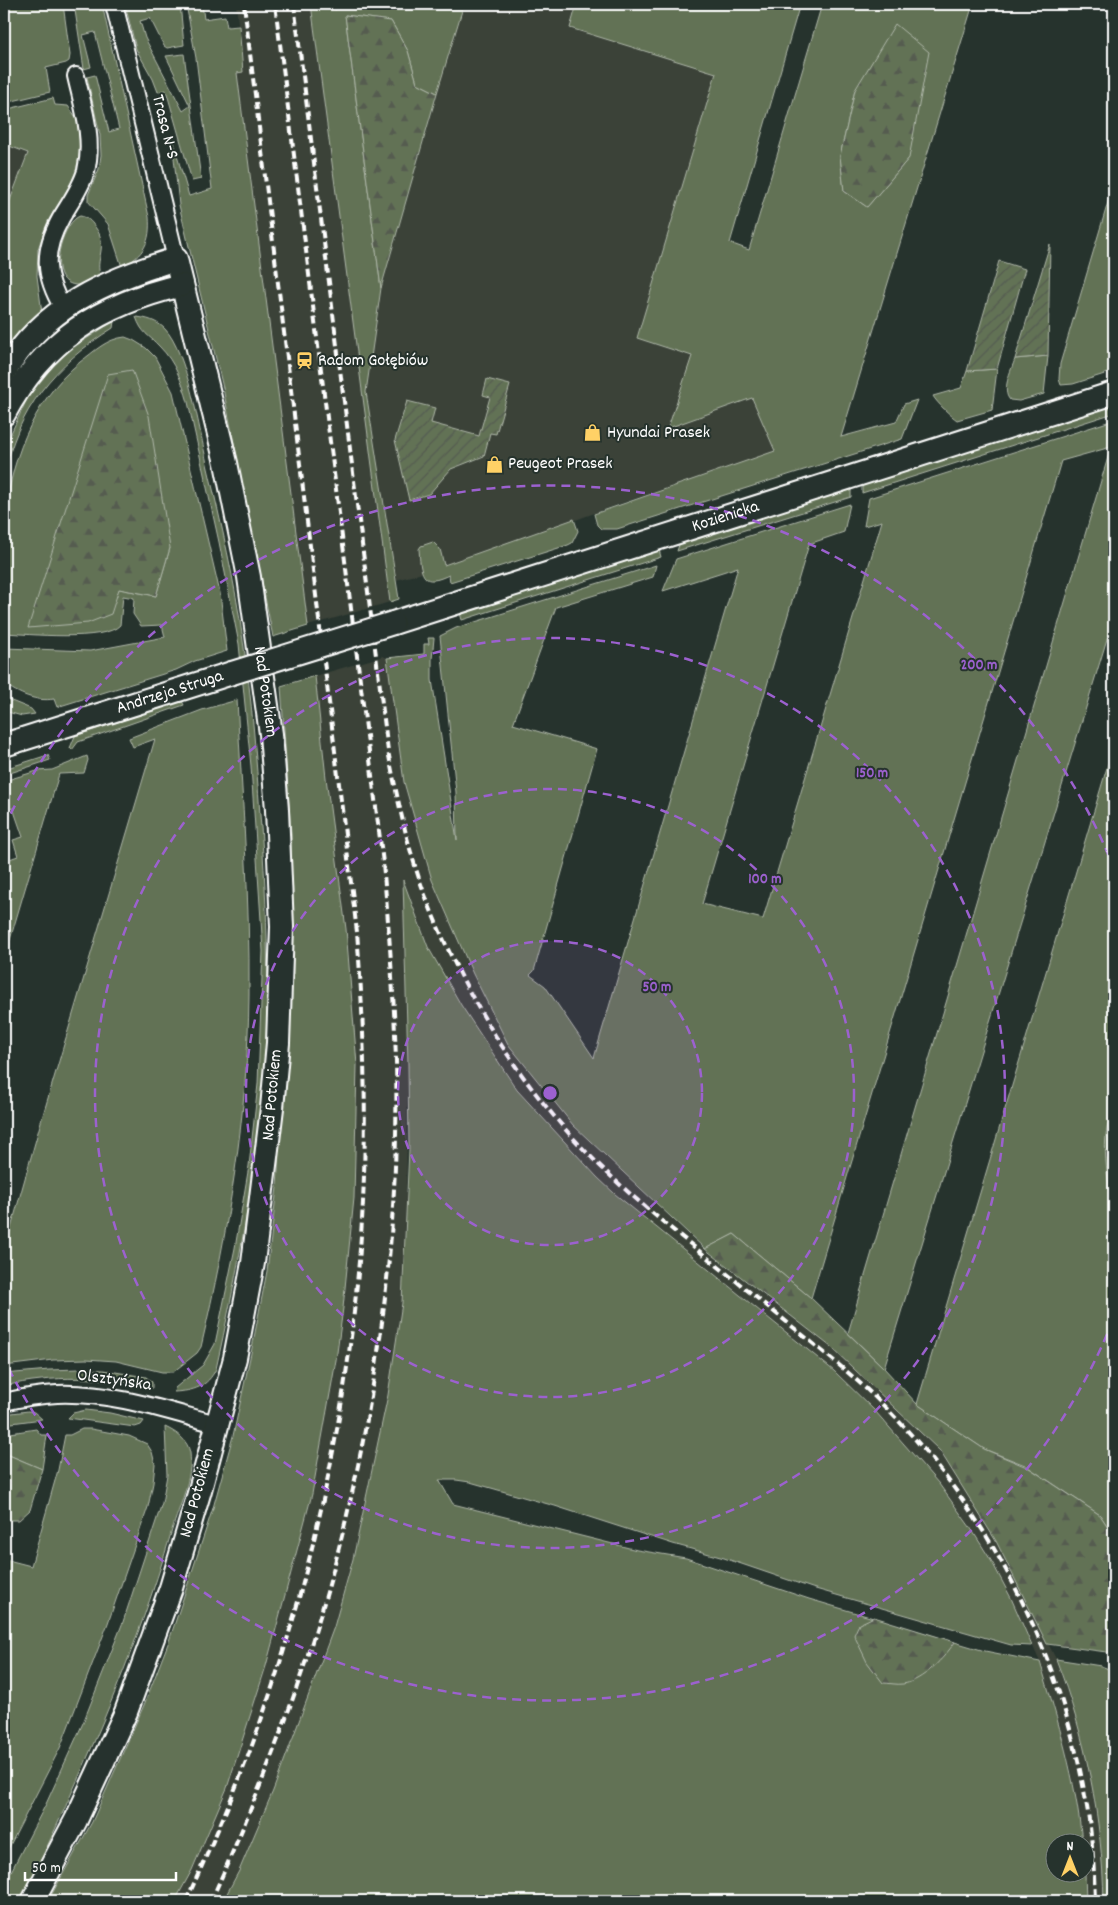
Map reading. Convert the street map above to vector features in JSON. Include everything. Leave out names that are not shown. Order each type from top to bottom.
[{"type":"main road","name":"Nad Potokiem","points":[[34,1901],[76,1820],[126,1712],[171,1588],[200,1490],[235,1358],[254,1263],[265,1178],[278,1043],[281,917],[277,810],[271,734],[249,577],[226,464],[176,259]]},
{"type":"main road","points":[[4,372],[24,346],[63,308],[96,288],[114,280],[176,259]]},
{"type":"main road","points":[[4,414],[28,374],[68,335],[83,324],[121,305],[149,294],[182,285]]},
{"type":"main road","name":"Kozienicka","points":[[336,640],[1114,393]]},
{"type":"main road","name":"Andrzeja Struga","points":[[4,745],[336,640]]},
{"type":"street","name":"Trasa N-S","points":[[114,4],[176,259]]},
{"type":"street","points":[[63,308],[53,292],[47,266],[48,250],[52,235],[76,195],[88,160],[88,138],[76,76]]},
{"type":"street","name":"Olsztyńska","points":[[4,1402],[56,1394],[100,1396],[134,1401],[216,1424]]},
{"type":"shaded area","points":[[236,4],[311,4],[390,602],[308,626],[237,72],[243,71]]},
{"type":"shaded area","points":[[464,4],[577,4],[570,28],[716,73],[637,338],[692,356],[752,398],[775,452],[631,500],[445,567],[396,580],[366,392],[381,288]]},
{"type":"shaded area","points":[[4,144],[28,153],[4,216]]},
{"type":"shaded area","points":[[383,656],[387,658],[404,782],[432,880],[473,974],[508,1044],[573,1125],[704,1249],[831,1347],[940,1451],[996,1541],[1056,1659],[1077,1721],[1094,1787],[1100,1834],[1104,1901],[1086,1901],[1086,1882],[1096,1882],[1096,1832],[1080,1832],[1071,1770],[1040,1662],[1011,1598],[992,1562],[970,1527],[939,1484],[875,1411],[834,1371],[615,1194],[517,1090],[461,1005],[428,947],[403,882],[408,1065],[406,1215],[402,1303],[378,1449],[372,1467],[353,1559],[334,1627],[273,1791],[239,1871],[223,1901],[175,1901],[192,1869],[227,1788],[266,1666],[312,1494],[336,1360],[343,1308],[354,1198],[357,1065],[346,929],[315,676]]},
{"type":"green space","points":[[4,4],[63,4],[70,55],[69,61],[66,63],[46,68],[50,92],[4,103]]},
{"type":"green space","points":[[74,4],[102,4],[149,217],[149,234],[144,247],[136,258],[122,267],[108,224],[88,201],[88,195],[99,169],[101,155],[100,135],[87,77],[95,75],[109,132],[119,129],[95,32],[83,35],[91,67],[84,69]]},
{"type":"green space","points":[[125,4],[180,4],[184,45],[167,48],[164,46],[150,18],[140,21],[145,38],[183,111],[190,106],[166,56],[184,54],[201,179],[192,181],[166,90],[158,92],[136,49]]},
{"type":"green space","points":[[186,4],[202,4],[204,19],[225,16],[227,27],[239,26],[243,72],[237,73],[308,626],[273,637],[223,388],[179,205],[172,139],[189,196],[212,189],[196,58]]},
{"type":"green space","points":[[311,4],[324,4],[336,10],[338,4],[464,4],[437,93],[417,83],[408,51],[391,21],[345,15],[381,288],[366,392],[399,599],[390,602]]},
{"type":"green space","points":[[577,4],[800,4],[730,243],[749,250],[822,4],[973,4],[841,437],[896,422],[904,404],[917,400],[902,439],[617,529],[601,529],[597,525],[594,514],[775,451],[752,398],[668,428],[692,356],[637,338],[716,73],[570,28]],"holes":[[[855,90],[909,158],[867,207],[844,191],[840,156]]]},
{"type":"green space","points":[[345,15],[391,21],[408,51],[417,83],[437,93],[381,288]]},
{"type":"green space","points":[[895,24],[929,52],[909,158],[867,207],[844,191],[840,156],[855,90]]},
{"type":"green space","points":[[53,98],[55,105],[68,106],[78,120],[80,151],[76,171],[71,183],[48,221],[38,249],[37,276],[42,313],[4,363],[4,216],[28,153],[4,144],[4,110]]},
{"type":"green space","points":[[1114,182],[1114,371],[1073,384],[1061,385],[1059,379],[1060,364]]},
{"type":"green space","points":[[80,216],[85,217],[92,223],[101,241],[99,270],[101,276],[83,285],[69,283],[62,276],[59,266],[59,253],[62,241],[73,221]]},
{"type":"green space","points":[[1050,244],[1048,356],[1015,359]]},
{"type":"green space","points":[[999,261],[1025,269],[997,369],[967,371]]},
{"type":"green space","points":[[136,317],[152,320],[162,326],[173,340],[180,355],[192,393],[227,552],[240,619],[251,706],[267,922],[267,1028],[262,1099],[249,1201],[237,1268],[216,1369],[208,1380],[199,1387],[188,1391],[174,1392],[175,1388],[203,1365],[215,1344],[235,1248],[249,1166],[258,1084],[263,951],[251,766],[239,644],[219,542],[183,387],[170,359],[143,331]]},
{"type":"green space","points":[[114,321],[113,328],[73,357],[41,391],[28,410],[18,431],[4,478],[4,448],[28,397],[52,367],[72,348]]},
{"type":"green space","points":[[125,337],[146,348],[155,357],[173,392],[220,593],[227,651],[195,661],[176,670],[57,707],[54,699],[47,700],[28,696],[4,684],[4,648],[90,651],[165,637],[162,625],[141,626],[133,614],[134,598],[123,596],[120,625],[112,630],[99,634],[65,636],[4,633],[3,539],[7,503],[17,458],[36,415],[48,396],[63,378],[96,350],[118,338]],"holes":[[[170,548],[156,596],[119,589]]]},
{"type":"green space","points":[[1048,356],[1044,394],[1019,401],[1010,400],[1006,391],[1015,359]]},
{"type":"green space","points":[[997,369],[992,410],[957,420],[933,396],[961,388],[967,371]]},
{"type":"green space","points":[[132,370],[149,416],[170,548],[156,596],[119,589],[111,614],[88,623],[28,628],[108,374]]},
{"type":"green space","points":[[487,379],[510,385],[496,434],[490,433],[484,456],[451,469],[429,494],[409,500],[395,440],[407,401],[435,408],[431,423],[479,436],[490,397],[483,395]]},
{"type":"green space","points":[[1114,405],[1114,413],[862,493],[862,485]]},
{"type":"green space","points":[[1114,420],[1114,616],[884,1368],[848,1333],[1111,447],[1061,461],[811,1298],[734,1234],[705,1249],[573,1125],[508,1044],[473,974],[432,880],[404,782],[387,658],[424,654],[424,644],[429,644],[428,638],[434,638],[432,680],[457,840],[456,792],[440,636],[456,628],[656,565],[653,577],[556,607],[513,724],[597,749],[534,971],[530,975],[545,986],[594,1058],[738,567],[663,591],[676,559],[850,504],[844,532],[809,544],[702,904],[763,919],[882,521],[864,526],[869,498]]},
{"type":"green space","points":[[851,488],[851,497],[677,551],[680,542]]},
{"type":"green space","points":[[574,519],[578,531],[572,543],[568,545],[450,582],[449,575],[439,579],[428,580],[423,573],[420,563],[419,549],[421,546],[433,542],[440,549],[444,565]]},
{"type":"green space","points":[[659,550],[661,557],[462,620],[460,613]]},
{"type":"green space","points":[[315,676],[346,929],[357,1065],[354,1198],[343,1308],[336,1360],[312,1494],[266,1666],[227,1788],[192,1870],[175,1901],[48,1901],[92,1822],[144,1705],[169,1641],[213,1508],[233,1436],[267,1271],[277,1187],[291,946],[291,834],[281,686]]},
{"type":"green space","points":[[4,698],[31,709],[35,714],[22,716],[4,711]]},
{"type":"green space","points":[[237,700],[248,921],[248,1039],[235,1172],[220,1260],[201,1347],[197,1353],[173,1372],[162,1372],[116,1361],[86,1359],[53,1360],[4,1366],[4,1253],[40,1125],[155,739],[133,747],[129,738],[202,710]]},
{"type":"green space","points":[[182,701],[184,705],[78,742],[72,750],[70,748],[75,736]]},
{"type":"green space","points":[[1114,744],[1114,1536],[1100,1515],[1025,1465],[984,1449],[917,1404]]},
{"type":"green space","points":[[48,755],[50,760],[4,775],[4,769]]},
{"type":"green space","points":[[87,756],[88,760],[84,773],[59,774],[4,960],[4,861],[18,856],[13,840],[23,837],[13,808],[4,810],[4,781],[37,771],[52,770]]},
{"type":"green space","points":[[403,880],[428,947],[461,1005],[517,1090],[615,1194],[834,1371],[875,1411],[939,1484],[970,1527],[992,1562],[1011,1598],[1032,1646],[1011,1645],[812,1588],[724,1558],[470,1482],[439,1480],[453,1504],[637,1550],[686,1558],[809,1599],[985,1651],[1040,1662],[1071,1773],[1081,1832],[1046,1832],[1046,1882],[1085,1882],[1086,1901],[223,1901],[239,1871],[273,1791],[334,1627],[353,1559],[388,1395],[402,1303],[409,1149]]},
{"type":"green space","points":[[1114,1109],[1114,1211],[1107,1173],[1105,1145],[1109,1120]]},
{"type":"green space","points":[[734,1234],[811,1298],[884,1368],[917,1404],[984,1449],[1029,1468],[1100,1515],[1114,1536],[1114,1653],[1047,1644],[996,1541],[940,1451],[831,1347],[705,1249]]},
{"type":"green space","points":[[79,1369],[103,1370],[146,1377],[152,1382],[152,1388],[115,1381],[78,1378],[41,1380],[4,1386],[4,1374]]},
{"type":"green space","points":[[86,1410],[110,1413],[144,1421],[141,1425],[135,1427],[68,1418],[73,1413]]},
{"type":"green space","points":[[34,1412],[42,1419],[4,1424],[4,1414]]},
{"type":"green space","points":[[165,1427],[177,1434],[187,1444],[190,1453],[190,1463],[185,1492],[157,1577],[124,1670],[105,1716],[24,1896],[20,1901],[4,1901],[4,1885],[46,1804],[83,1723],[123,1622],[162,1503],[167,1475]]},
{"type":"green space","points":[[36,1429],[41,1435],[47,1435],[42,1469],[4,1453],[4,1434]]},
{"type":"green space","points":[[82,1429],[129,1436],[147,1444],[152,1452],[155,1464],[153,1483],[148,1507],[108,1623],[60,1748],[4,1857],[4,1559],[31,1566],[58,1470],[65,1435],[70,1435]]},
{"type":"green space","points":[[4,1453],[42,1469],[30,1510],[19,1520],[4,1520]]},
{"type":"green space","points":[[874,1617],[955,1642],[939,1662],[925,1674],[911,1682],[903,1684],[883,1683],[867,1662],[854,1635],[859,1624]]},
{"type":"green space","points":[[1056,1659],[1101,1666],[1114,1671],[1114,1901],[1104,1901],[1100,1839],[1090,1778],[1076,1718]]},
{"type":"railway","points":[[186,1901],[234,1793],[251,1748],[280,1663],[299,1598],[330,1468],[342,1402],[358,1269],[363,1202],[364,1067],[357,932],[244,4]]},
{"type":"railway","points":[[211,1901],[286,1718],[323,1606],[341,1540],[370,1405],[380,1336],[388,1268],[396,1130],[394,1012],[383,863],[275,4]]},
{"type":"railway","points":[[294,4],[388,751],[409,845],[420,882],[439,930],[468,988],[501,1044],[519,1071],[574,1139],[606,1172],[640,1202],[845,1370],[890,1412],[932,1459],[969,1509],[1002,1562],[1030,1618],[1053,1676],[1072,1736],[1085,1796],[1092,1848],[1095,1901]]},
{"type":"place","name":"Radom Gołębiów","points":[[304,361]]},
{"type":"place","name":"Hyundai Prasek","points":[[593,433]]},
{"type":"place","name":"Peugeot Prasek","points":[[494,464]]}]
